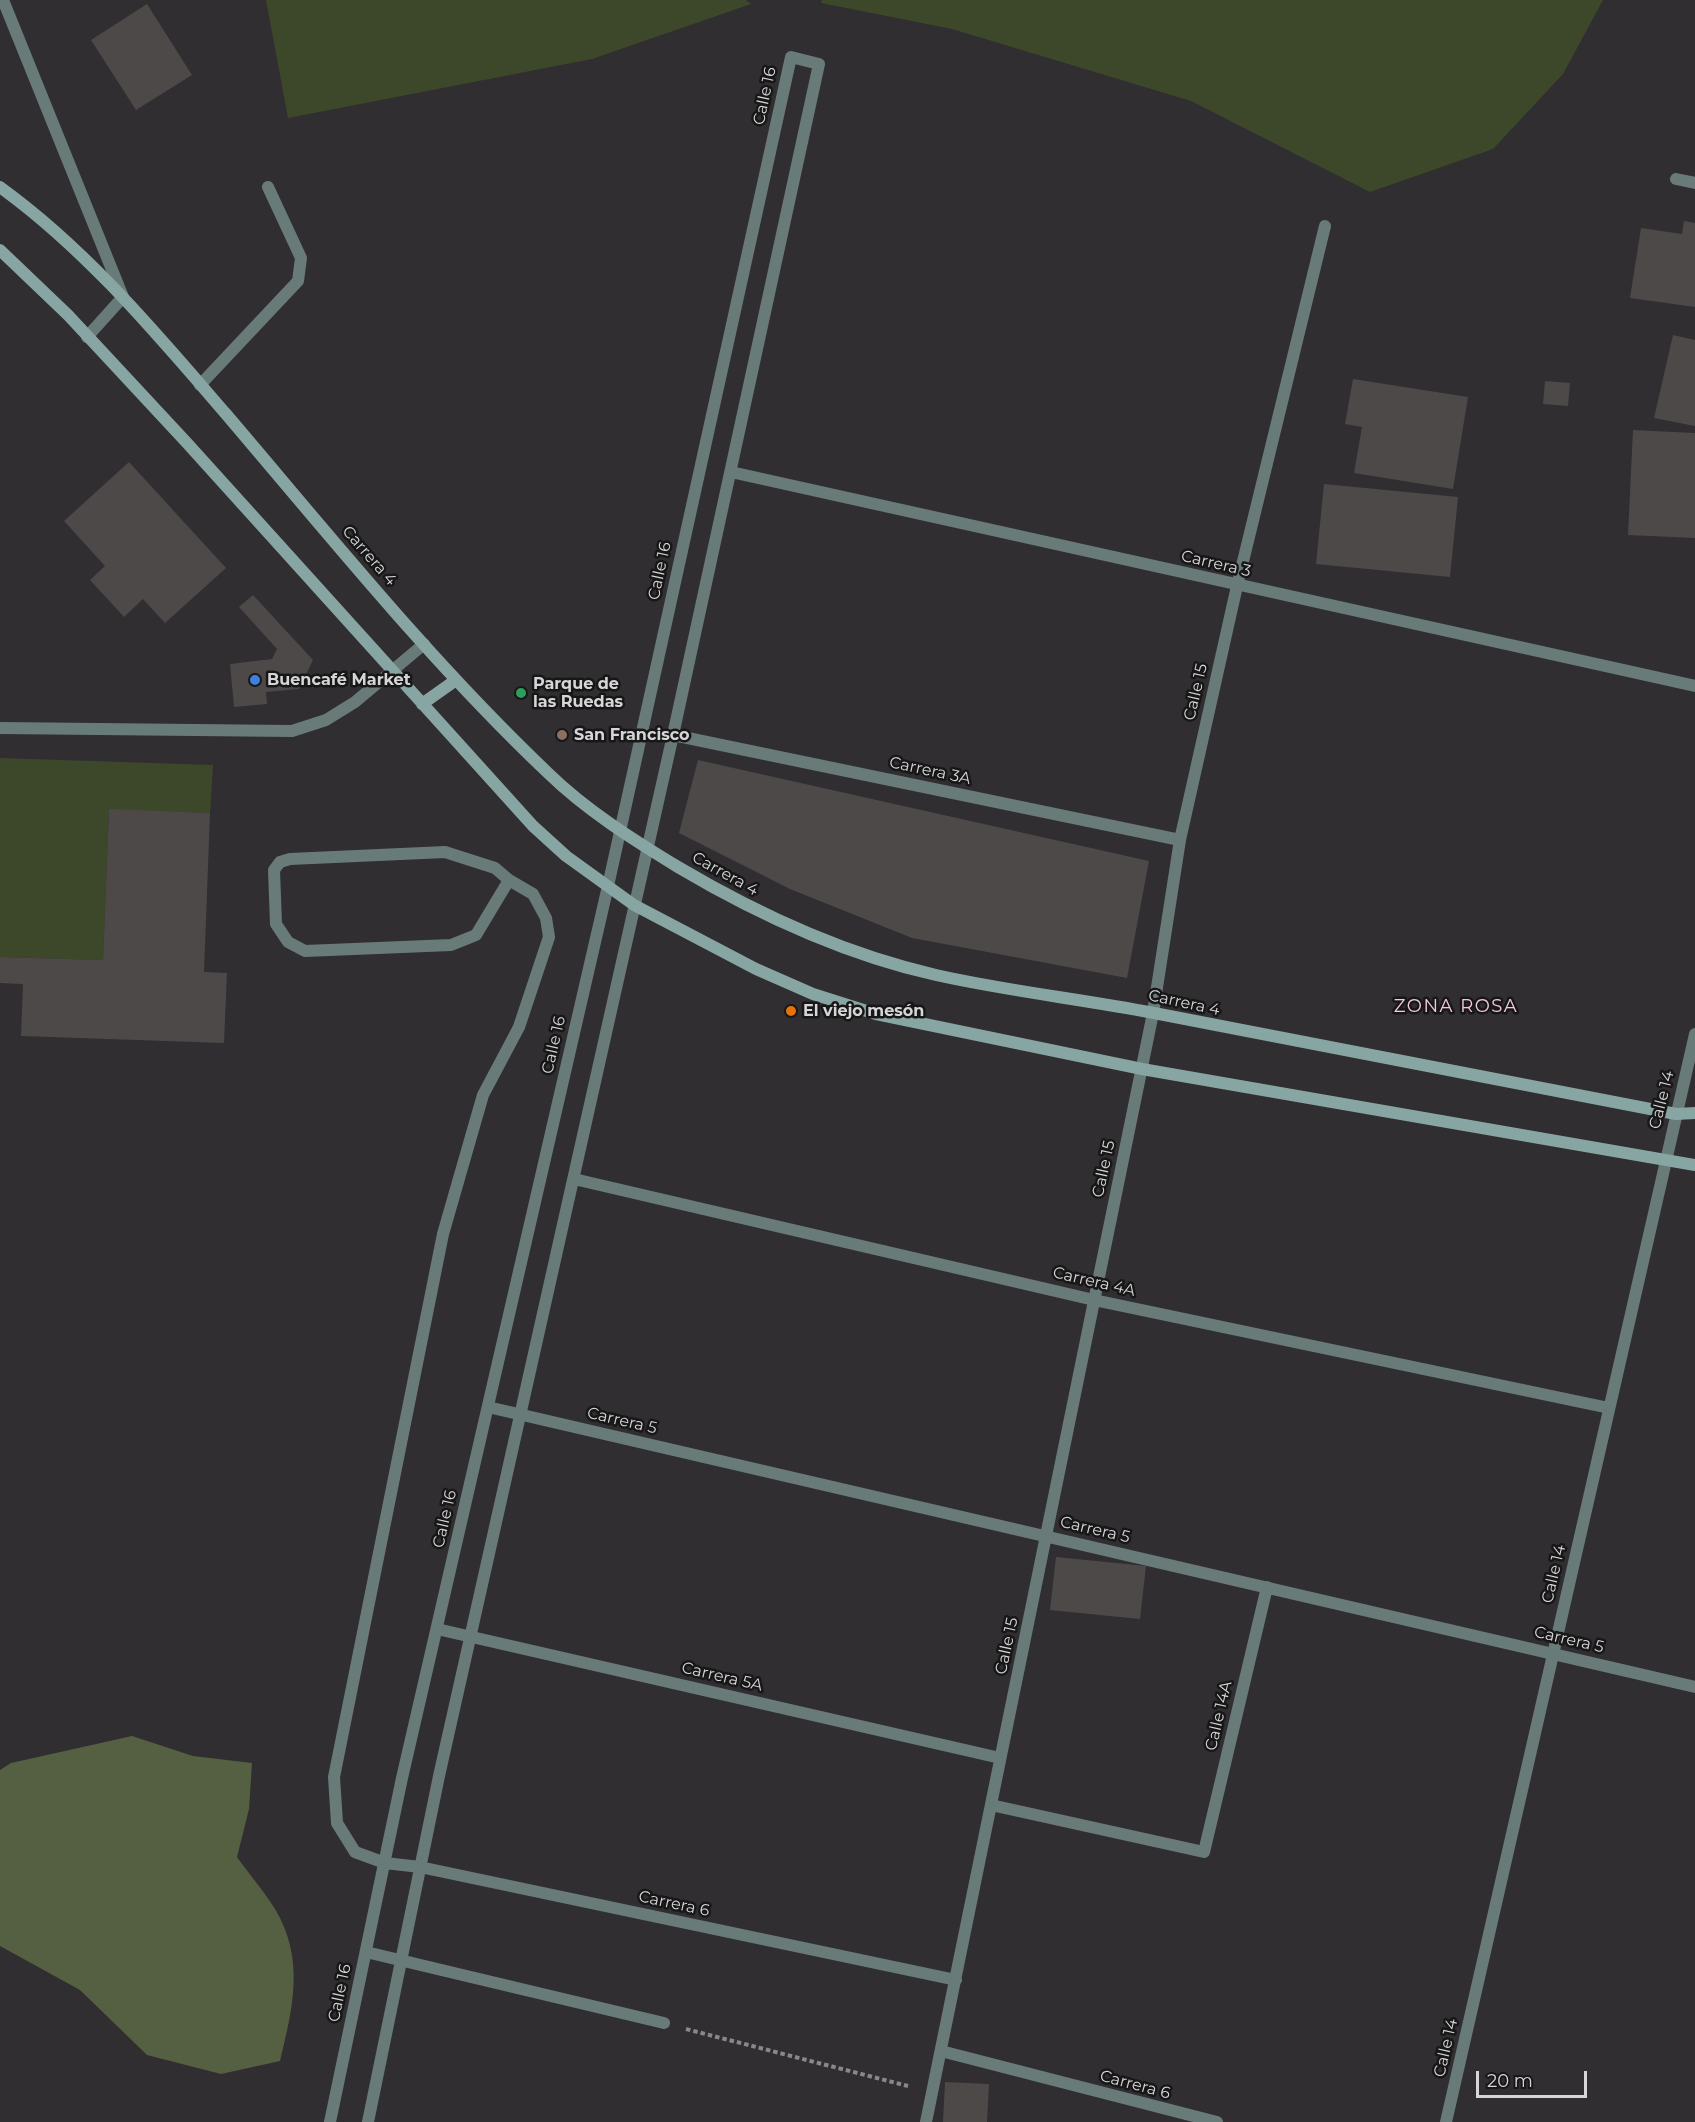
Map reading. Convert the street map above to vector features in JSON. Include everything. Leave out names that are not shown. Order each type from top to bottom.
[{"type":"main road","name":"Carrera 4","points":[[0,187],[80,254],[123,297],[456,680],[552,777],[584,805],[647,848],[738,902],[806,934],[875,958],[937,975],[1153,1013],[1676,1114],[1695,1113]]},
{"type":"main road","points":[[0,250],[87,337],[533,826],[566,856],[634,905],[756,969],[813,994],[876,1014],[1142,1069],[1695,1165]]},
{"type":"main road","points":[[422,704],[456,680]]},
{"type":"street","points":[[3,0],[123,297],[87,337]]},
{"type":"street","name":"Calle 16","points":[[330,2122],[437,1629],[608,886],[791,57],[819,64],[674,735],[634,905],[420,1867],[368,2122]]},
{"type":"street","points":[[1676,179],[1695,183]]},
{"type":"street","points":[[200,385],[297,280],[301,258],[268,188]]},
{"type":"street","name":"Calle 15","points":[[926,2122],[1142,1069],[1180,840],[1237,586],[1325,226]]},
{"type":"street","name":"Carrera 3","points":[[731,472],[1695,686]]},
{"type":"street","points":[[0,728],[292,731],[326,720],[355,702],[424,644]]},
{"type":"street","name":"Carrera 3A","points":[[674,735],[1180,840]]},
{"type":"street","name":"Carrera 6","points":[[509,880],[476,935],[451,945],[305,951],[288,942],[276,924],[274,870],[280,862],[290,859],[445,852],[495,868],[509,880],[533,894],[546,918],[549,937],[519,1027],[483,1095],[443,1234],[334,1777],[337,1823],[355,1852],[385,1863],[420,1867],[956,1980]]},
{"type":"street","name":"Calle 14","points":[[1446,2122],[1664,1160],[1695,1034]]},
{"type":"street","name":"Carrera 4A","points":[[574,1179],[1094,1300],[1609,1408]]},
{"type":"street","name":"Carrera 5","points":[[488,1407],[1695,1688]]},
{"type":"street","name":"Calle 14A","points":[[991,1805],[1204,1852],[1267,1587]]},
{"type":"street","name":"Carrera 5A","points":[[437,1629],[1000,1758]]},
{"type":"street","points":[[366,1952],[664,2023]]},
{"type":"street","name":"Carrera 6","points":[[941,2051],[1182,2118],[1217,2122]]},
{"type":"path","points":[[664,2023],[881,2079]]},
{"type":"green space","points":[[266,0],[746,0],[751,4],[592,59],[288,118]]},
{"type":"green space","points":[[822,0],[1603,0],[1563,74],[1493,149],[1370,192],[1191,101],[952,29],[821,3]]},
{"type":"green space","points":[[0,758],[213,765],[210,813],[109,810],[103,960],[0,957]]},
{"type":"green space","points":[[132,1736],[193,1756],[252,1763],[249,1809],[237,1857],[275,1909],[290,1946],[294,1984],[289,2022],[280,2061],[221,2074],[147,2055],[80,1990],[0,1946],[0,1770],[11,1763]]},
{"type":"building","points":[[147,4],[192,75],[136,110],[91,40]]},
{"type":"building","points":[[1684,221],[1695,223],[1695,307],[1630,298],[1641,228],[1682,234]]},
{"type":"building","points":[[1673,335],[1695,340],[1695,426],[1654,418]]},
{"type":"building","points":[[1353,379],[1468,397],[1453,489],[1354,473],[1362,427],[1345,424]]},
{"type":"building","points":[[1545,381],[1570,383],[1568,406],[1543,404]]},
{"type":"building","points":[[1633,430],[1695,433],[1695,538],[1628,535]]},
{"type":"building","points":[[129,462],[226,568],[165,623],[143,599],[124,617],[90,580],[105,566],[64,521]]},
{"type":"building","points":[[1324,484],[1458,497],[1450,577],[1316,564]]},
{"type":"building","points":[[253,595],[313,660],[299,689],[266,692],[267,704],[234,707],[230,664],[272,659],[277,649],[239,607]]},
{"type":"building","points":[[698,760],[1149,861],[1127,978],[912,938],[790,889],[679,833]]},
{"type":"building","points":[[109,809],[210,813],[204,972],[227,973],[224,1043],[21,1036],[23,984],[0,983],[0,957],[103,960]]},
{"type":"building","points":[[1056,1557],[1146,1566],[1140,1619],[1050,1610]]},
{"type":"building","points":[[945,2082],[989,2084],[987,2122],[943,2122]]},
{"type":"place","name":"Buencafé Market","points":[[255,680]]},
{"type":"place","name":"Parque de las Ruedas","points":[[521,693]]},
{"type":"place","name":"San Francisco","points":[[562,735]]},
{"type":"place","name":"El viejo mesón","points":[[791,1011]]},
{"type":"district","name":"ZONA ROSA","points":[[1456,1007]]}]
